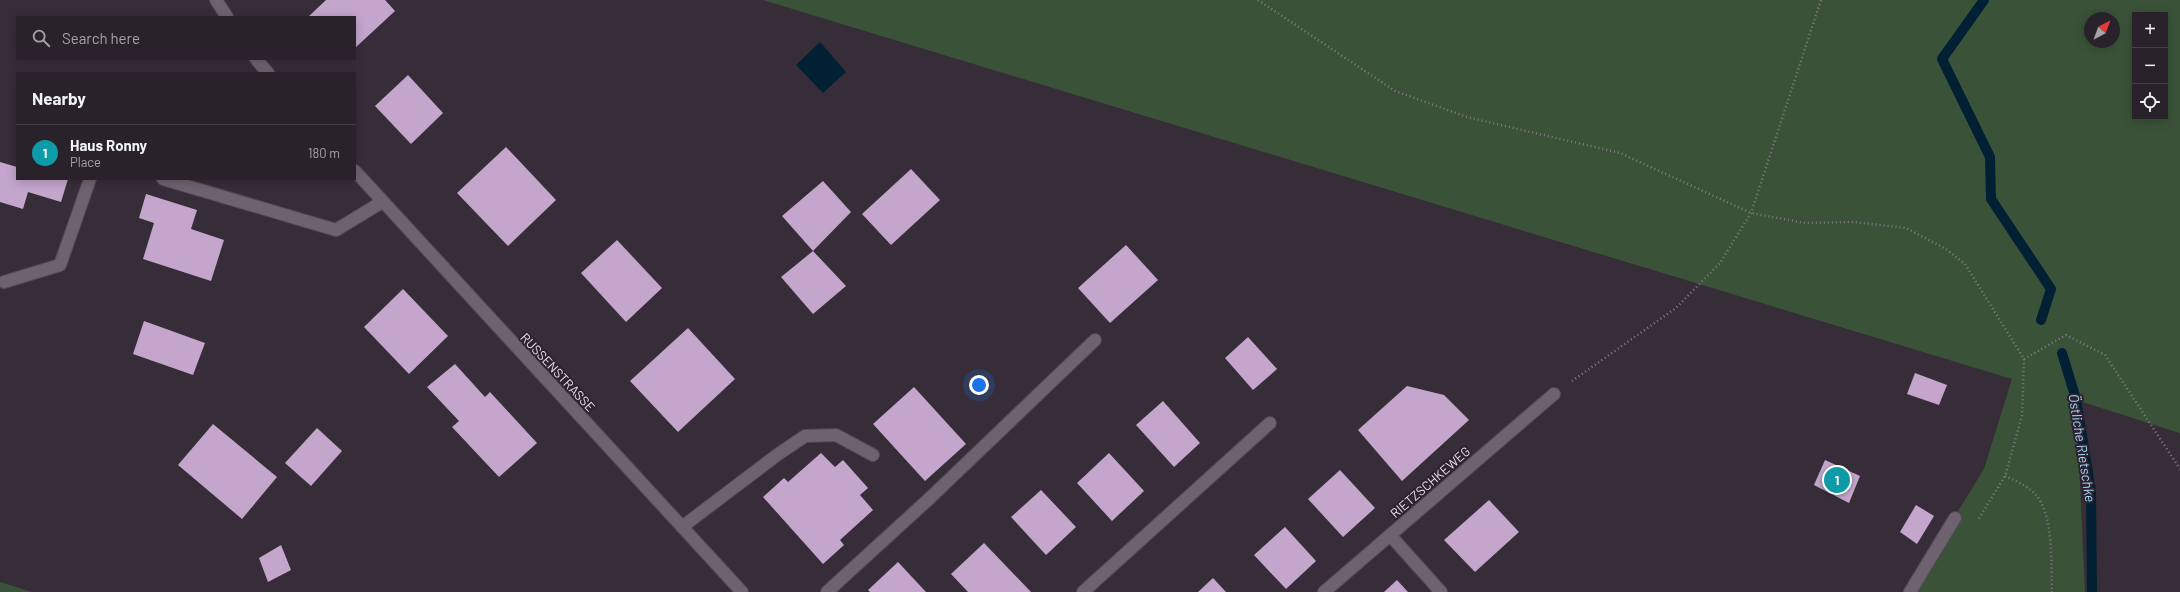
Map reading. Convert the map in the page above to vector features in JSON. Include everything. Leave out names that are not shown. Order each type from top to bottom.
[{"type":"street","points":[[216,0],[226,16]]},
{"type":"street","points":[[257,60],[267,72]]},
{"type":"street","name":"RUSSENSTRASSE","points":[[356,172],[742,592]]},
{"type":"street","points":[[4,282],[60,265],[90,180]]},
{"type":"street","points":[[166,180],[336,230],[382,202]]},
{"type":"street","points":[[827,592],[931,497],[1094,340]]},
{"type":"street","name":"RIETZSCHKEWEG","points":[[1324,592],[1554,394]]},
{"type":"street","points":[[1083,592],[1270,423]]},
{"type":"street","points":[[682,527],[777,455],[805,436],[836,435],[874,455]]},
{"type":"street","points":[[1910,592],[1955,518]]},
{"type":"street","points":[[1390,535],[1441,592]]},
{"type":"path","points":[[1258,0],[1395,91],[1467,117],[1620,153],[1751,214],[1805,223],[1854,222],[1906,228],[1946,249],[1964,264],[2024,359],[2022,416],[2005,476],[2025,486],[2037,496],[2048,518],[2052,592]]},
{"type":"path","points":[[1554,394],[1676,308],[1720,263],[1751,214],[1821,0]]},
{"type":"path","points":[[2024,359],[2066,335],[2105,355],[2180,469]]},
{"type":"green space","points":[[763,0],[2180,0],[2180,433],[2076,400],[2085,592],[1908,592],[1984,469],[2012,379]]},
{"type":"green space","points":[[0,582],[32,592],[0,592]]},
{"type":"water","points":[[820,42],[846,72],[823,93],[796,65]]},
{"type":"building","points":[[326,0],[385,0],[395,11],[356,47],[356,16],[309,16]]},
{"type":"building","points":[[408,75],[443,113],[411,144],[375,106]]},
{"type":"building","points":[[506,147],[556,200],[508,246],[457,193]]},
{"type":"building","points":[[0,162],[16,167],[16,180],[68,180],[61,202],[28,192],[23,209],[0,202]]},
{"type":"building","points":[[911,169],[940,200],[891,245],[862,214]]},
{"type":"building","points":[[823,181],[851,212],[813,251],[782,216]]},
{"type":"building","points":[[146,194],[197,210],[191,229],[224,240],[211,281],[143,259],[154,223],[139,218]]},
{"type":"building","points":[[617,240],[662,288],[626,322],[581,273]]},
{"type":"building","points":[[1126,245],[1158,280],[1110,323],[1078,288]]},
{"type":"building","points":[[813,251],[846,286],[813,314],[781,277]]},
{"type":"building","points":[[403,289],[448,336],[409,374],[364,327]]},
{"type":"building","points":[[144,321],[205,343],[193,375],[133,354]]},
{"type":"building","points":[[688,328],[735,379],[678,432],[630,381]]},
{"type":"building","points":[[1248,337],[1277,369],[1253,390],[1225,358]]},
{"type":"building","points":[[455,364],[485,397],[490,392],[537,443],[499,477],[452,427],[459,421],[427,387]]},
{"type":"building","points":[[1915,373],[1947,385],[1939,405],[1907,394]]},
{"type":"building","points":[[1407,386],[1444,395],[1469,420],[1402,481],[1358,430]]},
{"type":"building","points":[[914,387],[966,444],[925,481],[873,424]]},
{"type":"building","points":[[1163,401],[1200,443],[1174,467],[1136,425]]},
{"type":"building","points":[[213,424],[277,477],[242,519],[178,465]]},
{"type":"building","points":[[317,428],[342,451],[311,486],[285,463]]},
{"type":"building","points":[[821,453],[835,467],[843,460],[868,488],[860,495],[873,510],[840,540],[844,545],[823,564],[763,497],[784,478],[788,482]]},
{"type":"building","points":[[1109,453],[1144,491],[1112,521],[1077,483]]},
{"type":"building","points":[[1825,460],[1860,476],[1849,503],[1814,485]]},
{"type":"building","points":[[1340,470],[1375,508],[1343,537],[1308,499]]},
{"type":"building","points":[[1041,490],[1076,527],[1046,555],[1011,517]]},
{"type":"building","points":[[1489,500],[1519,532],[1475,572],[1444,540]]},
{"type":"building","points":[[1916,505],[1934,516],[1917,544],[1900,532]]},
{"type":"building","points":[[1285,527],[1316,561],[1286,589],[1254,555]]},
{"type":"building","points":[[984,543],[1031,592],[968,592],[951,574]]},
{"type":"building","points":[[281,545],[291,570],[268,582],[259,558]]},
{"type":"building","points":[[898,562],[926,592],[870,592],[868,590]]},
{"type":"building","points":[[1213,578],[1226,592],[1198,592]]},
{"type":"building","points":[[1397,580],[1408,592],[1384,592]]},
{"type":"waterway","name":"Östliche Rietschke","points":[[1984,0],[1942,59],[1990,157],[1991,199],[2051,289],[2041,320]]},
{"type":"waterway","name":"Östliche Rietschke","points":[[2062,353],[2076,399],[2091,491],[2092,592]]},
{"type":"place","name":"Haus Ronny","points":[[1837,480]]}]
